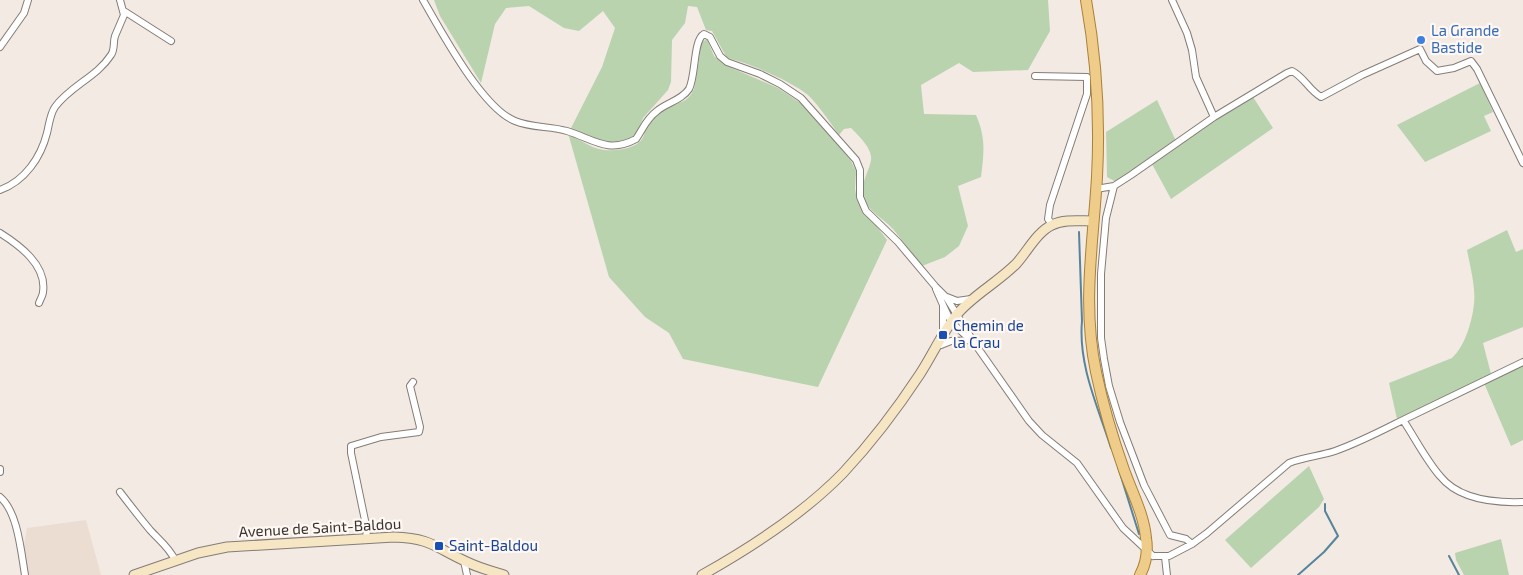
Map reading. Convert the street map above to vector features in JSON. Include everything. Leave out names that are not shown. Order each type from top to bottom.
[{"type":"main road","points":[[1086,0],[1092,41],[1098,141],[1088,278],[1090,329],[1100,388],[1145,530],[1152,564],[1147,575]]},
{"type":"main road","points":[[1115,440],[1146,514],[1153,538],[1150,553],[1140,575]]},
{"type":"street","points":[[0,47],[24,13],[28,0]]},
{"type":"street","points":[[0,190],[15,181],[37,159],[43,146],[53,110],[61,99],[106,63],[113,53],[114,38],[124,15],[120,0]]},
{"type":"street","points":[[423,0],[482,93],[499,112],[523,124],[567,131],[602,145],[619,144],[636,139],[646,121],[656,111],[686,93],[693,78],[699,39],[702,35],[708,35],[723,59],[780,84],[807,103],[856,160],[860,170],[860,197],[866,211],[898,242],[946,297],[960,316],[973,342],[1029,421],[1042,435],[1077,463],[1124,528],[1150,553],[1165,556],[1192,544],[1290,463],[1334,451],[1375,434],[1523,362]]},
{"type":"street","points":[[1172,0],[1190,41],[1196,77],[1214,117]]},
{"type":"street","points":[[124,11],[171,41]]},
{"type":"street","points":[[1096,189],[1114,186],[1214,117],[1287,73],[1292,71],[1300,75],[1321,96],[1420,49],[1426,61],[1437,71],[1454,68],[1471,61],[1477,69],[1523,163]]},
{"type":"street","points":[[1035,76],[1087,77],[1087,94],[1052,200],[1048,219],[1053,224]]},
{"type":"street","points":[[1114,186],[1106,218],[1100,282],[1101,338],[1109,386],[1120,422],[1152,503],[1170,535],[1186,539],[1192,544]]},
{"type":"street","points":[[960,316],[984,291],[1014,265],[1040,235],[1053,224],[1070,221],[1093,221]]},
{"type":"street","points":[[0,233],[14,242],[32,259],[39,271],[43,292],[39,303]]},
{"type":"street","points":[[935,286],[953,325],[973,342]]},
{"type":"street","points":[[934,352],[941,345],[972,299],[984,291]]},
{"type":"street","points":[[946,297],[957,301],[972,299]]},
{"type":"street","points":[[943,305],[943,335]]},
{"type":"street","points":[[702,575],[768,534],[810,502],[842,473],[896,409],[934,352],[943,335],[953,325]]},
{"type":"street","points":[[941,345],[951,341],[973,342]]},
{"type":"street","points":[[366,538],[351,446],[380,437],[419,432],[420,427],[410,386],[413,382]]},
{"type":"street","points":[[1403,420],[1440,478],[1451,486],[1467,495],[1483,500],[1523,502]]},
{"type":"street","points":[[120,492],[149,528],[170,550],[174,560]]},
{"type":"street","points":[[0,497],[7,502],[14,520],[25,575]]},
{"type":"street","name":"Avenue de Saint-Baldou","points":[[134,575],[207,550],[237,545],[394,537],[420,539],[439,546],[464,561],[504,575]]},
{"type":"street","points":[[1165,556],[1167,575]]},
{"type":"street","points":[[464,561],[467,575]]},
{"type":"shaded area","points":[[86,520],[101,575],[27,575],[23,552],[27,528]]},
{"type":"green space","points":[[434,0],[1048,0],[1050,31],[1028,70],[973,72],[959,63],[921,85],[924,114],[976,115],[983,145],[981,177],[958,186],[968,226],[959,246],[945,257],[922,266],[893,229],[866,203],[863,188],[871,156],[870,151],[861,138],[851,128],[844,129],[839,135],[808,95],[792,84],[757,68],[727,58],[712,31],[706,30],[697,7],[688,6],[685,23],[672,40],[671,82],[668,90],[643,118],[638,132],[624,140],[604,143],[580,132],[570,130],[602,67],[615,28],[603,11],[579,31],[564,28],[529,6],[506,8],[495,24],[481,83],[440,16]]},
{"type":"green space","points":[[707,39],[714,56],[725,65],[778,88],[802,104],[837,143],[856,171],[855,189],[857,200],[887,240],[818,387],[683,359],[669,333],[645,317],[609,277],[568,133],[591,146],[604,150],[628,148],[639,143],[647,125],[656,115],[666,107],[683,101],[691,95],[694,89],[702,42]]},
{"type":"green space","points":[[1480,83],[1493,112],[1484,116],[1491,131],[1425,162],[1397,125]]},
{"type":"green space","points":[[1253,97],[1273,128],[1171,199],[1152,164],[1221,116]]},
{"type":"green space","points":[[1157,100],[1176,141],[1116,182],[1107,177],[1106,132]]},
{"type":"green space","points":[[1507,230],[1516,252],[1523,249],[1523,327],[1483,343],[1491,374],[1397,419],[1389,383],[1452,358],[1457,353],[1467,333],[1474,304],[1473,284],[1467,250]]},
{"type":"green space","points":[[1523,365],[1523,440],[1511,446],[1484,383]]},
{"type":"green space","points":[[1309,466],[1324,499],[1319,507],[1251,568],[1225,540]]},
{"type":"green space","points":[[1501,539],[1509,575],[1464,575],[1456,560],[1455,553]]},
{"type":"waterway","points":[[1079,232],[1083,354],[1090,386],[1111,448]]},
{"type":"waterway","points":[[1118,467],[1139,534]]},
{"type":"waterway","points":[[1298,575],[1324,552],[1338,536],[1325,511],[1325,504]]},
{"type":"waterway","points":[[1449,556],[1459,575]]},
{"type":"place","name":"La Grande Bastide","points":[[1421,40]]},
{"type":"place","name":"Chemin de la Crau","points":[[943,335]]},
{"type":"place","name":"Saint-Baldou","points":[[439,546]]}]
